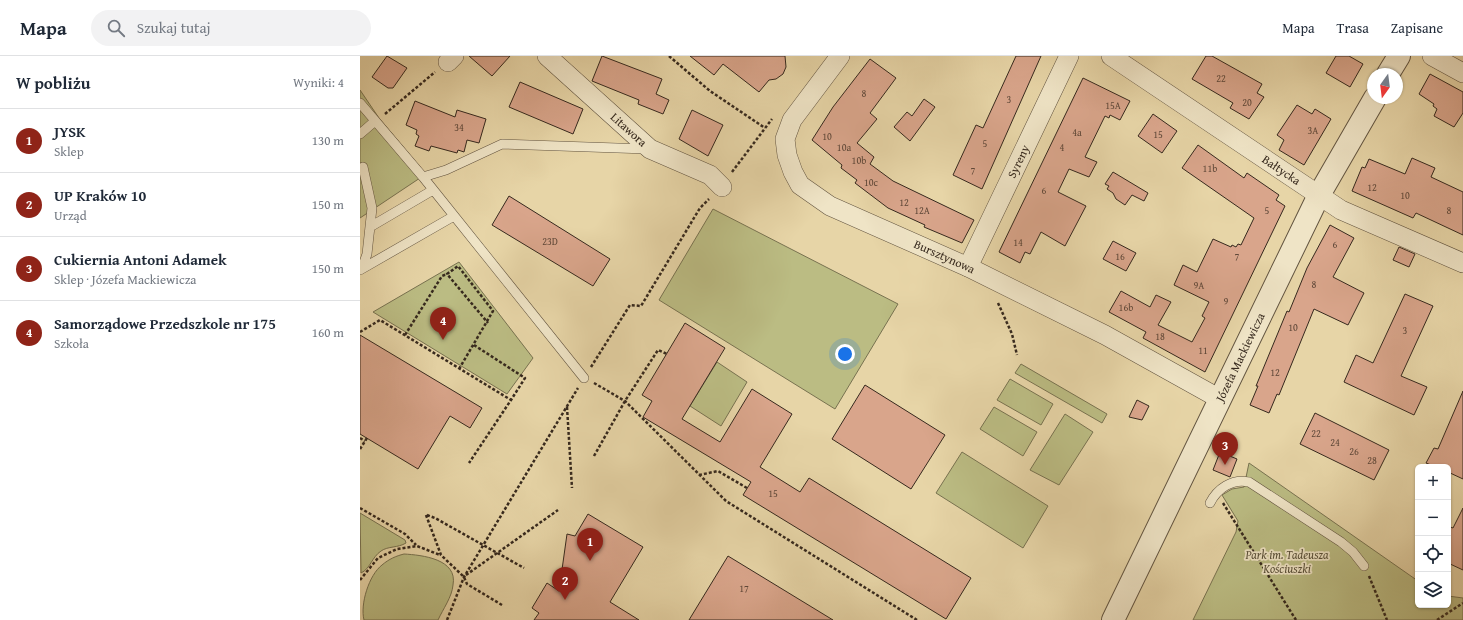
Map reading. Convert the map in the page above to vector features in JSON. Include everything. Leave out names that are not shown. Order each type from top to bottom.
[{"type":"street","name":"Litawora","points":[[547,56],[650,149],[710,175],[722,187]]},
{"type":"street","name":"Bursztynowa","points":[[840,56],[792,120],[785,139],[787,155],[800,185],[830,206],[968,267],[1105,335],[1220,399]]},
{"type":"street","name":"Syreny","points":[[968,267],[1069,56]]},
{"type":"street","name":"Bałtycka","points":[[1111,56],[1319,195],[1353,216],[1463,263]]},
{"type":"street","points":[[1392,68],[1399,56]]},
{"type":"street","points":[[1432,56],[1463,73]]},
{"type":"street","name":"Józefa Mackiewicza","points":[[1113,620],[1319,195],[1372,104]]},
{"type":"lane","points":[[360,103],[423,177],[584,378]]},
{"type":"lane","points":[[360,134],[375,121]]},
{"type":"lane","points":[[423,177],[446,170],[502,144],[650,149]]},
{"type":"lane","points":[[361,269],[367,254],[372,208],[363,167]]},
{"type":"lane","points":[[370,227],[433,190]]},
{"type":"lane","points":[[361,269],[454,216]]},
{"type":"lane","points":[[1210,503],[1215,492],[1239,481],[1249,482],[1338,539],[1353,552],[1364,566]]},
{"type":"path","points":[[446,620],[464,577],[482,545],[630,305],[641,306],[700,208],[722,187],[765,128],[710,91],[669,56]]},
{"type":"path","points":[[375,121],[451,59]]},
{"type":"path","points":[[405,335],[442,276],[458,266],[493,311],[488,323],[459,369]]},
{"type":"path","points":[[447,274],[488,323]]},
{"type":"path","points":[[984,276],[1012,334],[1017,355]]},
{"type":"path","points":[[360,332],[380,320],[510,400]]},
{"type":"path","points":[[469,463],[525,378],[474,345]]},
{"type":"path","points":[[594,456],[625,400],[658,350],[667,354]]},
{"type":"path","points":[[584,378],[625,400],[726,502],[917,620]]},
{"type":"path","points":[[567,407],[572,488]]},
{"type":"path","points":[[360,438],[366,440],[360,449]]},
{"type":"path","points":[[699,475],[718,471],[747,488]]},
{"type":"path","points":[[1215,492],[1244,534],[1296,620]]},
{"type":"path","points":[[360,508],[405,534],[417,546],[441,555],[464,577],[468,584],[502,604]]},
{"type":"path","points":[[464,577],[558,510]]},
{"type":"path","points":[[441,555],[426,515],[435,518],[524,568]]},
{"type":"path","points":[[360,580],[378,558],[397,549],[417,546]]},
{"type":"path","points":[[1364,566],[1387,620]]},
{"type":"path","points":[[1437,620],[1463,602]]},
{"type":"green space","points":[[360,90],[379,118],[426,174],[360,218]]},
{"type":"green space","points":[[713,209],[898,304],[835,409],[659,300]]},
{"type":"green space","points":[[459,262],[533,358],[507,394],[373,312]]},
{"type":"green space","points":[[717,362],[747,382],[721,426],[690,406]]},
{"type":"green space","points":[[1021,364],[1107,414],[1102,423],[1015,373]]},
{"type":"green space","points":[[1010,379],[1053,404],[1041,425],[997,400]]},
{"type":"green space","points":[[994,407],[1037,432],[1023,456],[980,429]]},
{"type":"green space","points":[[1065,414],[1093,432],[1059,485],[1030,470]]},
{"type":"green space","points":[[962,452],[1048,506],[1023,548],[936,493]]},
{"type":"green space","name":"Park im. Tadeusza Kościuszki","points":[[1249,463],[1415,579],[1415,608],[1451,608],[1451,596],[1463,598],[1463,620],[1193,620],[1236,532],[1238,521],[1222,495],[1232,489],[1244,487]]},
{"type":"green space","points":[[360,513],[405,540],[406,543],[381,551],[375,556],[367,569],[361,573]]},
{"type":"green space","points":[[404,554],[429,557],[444,564],[450,569],[453,576],[453,585],[449,598],[438,620],[364,620],[363,606],[367,590],[373,576],[387,561]]},
{"type":"building","points":[[387,56],[407,68],[393,88],[388,88],[372,77]]},
{"type":"building","points":[[469,56],[510,56],[492,76]]},
{"type":"building","points":[[602,56],[662,79],[656,94],[669,100],[663,114],[638,104],[639,100],[592,81]]},
{"type":"building","points":[[690,56],[785,56],[786,67],[783,74],[776,79],[769,80],[759,92],[723,64],[714,75]]},
{"type":"building","points":[[1016,56],[1041,56],[982,189],[953,175],[976,125],[983,128]]},
{"type":"building","points":[[1206,56],[1212,56],[1262,84],[1257,93],[1264,97],[1249,119],[1230,108],[1233,103],[1192,79]]},
{"type":"building","points":[[1336,56],[1349,56],[1363,64],[1350,87],[1326,73]]},
{"type":"building","points":[[870,59],[896,78],[870,113],[877,119],[857,143],[874,157],[870,164],[893,181],[974,220],[962,243],[924,227],[925,225],[888,208],[855,183],[857,180],[841,168],[842,165],[812,140],[833,107]]},
{"type":"building","points":[[1430,74],[1463,92],[1463,113],[1454,127],[1434,116],[1437,109],[1433,106],[1434,104],[1419,94]]},
{"type":"building","points":[[1083,78],[1130,101],[1120,120],[1110,115],[1109,118],[1105,116],[1085,157],[1097,162],[1089,177],[1069,169],[1058,192],[1086,206],[1065,246],[1041,232],[1030,254],[1025,252],[1020,263],[999,252]]},
{"type":"building","points":[[520,82],[583,109],[573,134],[509,107]]},
{"type":"building","points":[[924,99],[935,107],[910,141],[894,127],[907,112],[912,116]]},
{"type":"building","points":[[415,101],[455,117],[457,110],[486,119],[479,143],[467,140],[464,152],[458,150],[457,153],[431,146],[429,151],[415,146],[419,136],[416,134],[417,130],[406,125]]},
{"type":"building","points":[[1297,105],[1312,114],[1315,109],[1331,119],[1304,165],[1279,150],[1284,140],[1277,135]]},
{"type":"building","points":[[692,110],[723,125],[708,156],[679,139]]},
{"type":"building","points":[[1153,114],[1177,131],[1162,153],[1138,136]]},
{"type":"building","points":[[1198,145],[1244,178],[1247,173],[1279,195],[1276,200],[1285,206],[1205,372],[1143,338],[1146,332],[1109,312],[1121,291],[1150,307],[1156,295],[1171,302],[1158,325],[1192,342],[1205,318],[1202,316],[1209,302],[1174,285],[1183,265],[1197,272],[1213,239],[1231,247],[1232,245],[1236,247],[1238,244],[1241,245],[1254,218],[1182,168]]},
{"type":"building","points":[[1412,158],[1435,168],[1431,177],[1463,192],[1463,235],[1416,213],[1413,218],[1352,191],[1362,167],[1365,168],[1369,159],[1405,174]]},
{"type":"building","points":[[1113,172],[1148,193],[1144,201],[1132,195],[1125,205],[1116,199],[1113,193],[1107,189],[1109,186],[1105,184]]},
{"type":"building","points":[[509,196],[610,259],[593,286],[492,225]]},
{"type":"building","points":[[1330,225],[1354,238],[1333,277],[1364,293],[1348,325],[1314,309],[1279,395],[1277,394],[1269,413],[1250,405],[1258,386],[1256,386],[1287,311],[1289,312],[1307,268]]},
{"type":"building","points":[[1113,241],[1136,253],[1126,271],[1103,259]]},
{"type":"building","points":[[1399,247],[1415,254],[1409,267],[1393,260]]},
{"type":"building","points":[[1405,294],[1433,306],[1401,376],[1427,387],[1414,415],[1344,382],[1356,355],[1373,363]]},
{"type":"building","points":[[685,323],[725,348],[682,419],[720,442],[752,389],[792,414],[760,467],[800,492],[809,478],[971,578],[946,619],[743,495],[751,482],[643,417],[652,401],[642,395]]},
{"type":"building","points":[[360,335],[482,408],[470,428],[450,416],[418,469],[360,434]]},
{"type":"building","points":[[865,385],[945,435],[911,489],[832,439]]},
{"type":"building","points":[[1463,391],[1463,479],[1451,473],[1451,464],[1426,463],[1434,448],[1438,449]]},
{"type":"building","points":[[1137,400],[1149,406],[1142,420],[1129,417]]},
{"type":"building","points":[[1315,413],[1389,450],[1374,480],[1300,444]]},
{"type":"building","points":[[1220,452],[1237,459],[1230,477],[1213,470]]},
{"type":"building","points":[[1463,508],[1463,570],[1451,564],[1451,527],[1453,528]]},
{"type":"building","points":[[588,514],[643,547],[610,602],[639,620],[534,620],[539,613],[532,608],[547,583],[559,591],[567,534],[575,536]]},
{"type":"building","points":[[728,556],[833,620],[689,620]]},
{"type":"place","name":"Samorządowe Przedszkole nr 175","points":[[443,340]]},
{"type":"place","name":"Cukiernia Antoni Adamek","points":[[1225,465]]},
{"type":"place","name":"JYSK","points":[[590,561]]},
{"type":"place","name":"UP Kraków 10","points":[[565,600]]}]
